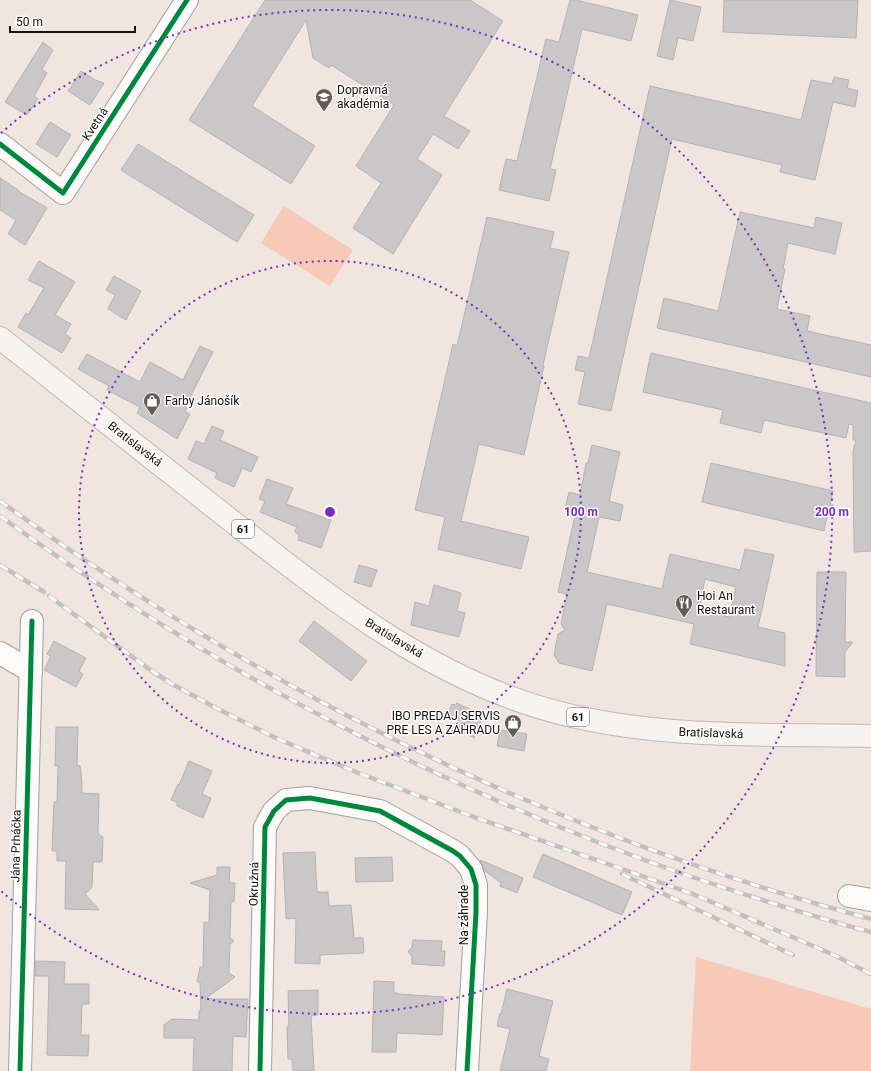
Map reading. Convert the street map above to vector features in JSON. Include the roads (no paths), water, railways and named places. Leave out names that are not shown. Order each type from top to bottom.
[{"type":"main road","name":"Bratislavská","points":[[0,338],[302,576],[404,645],[435,663],[482,686],[523,702],[558,713],[656,730],[717,734],[871,736]]},
{"type":"street","name":"Kvetná","points":[[0,144],[63,193],[187,0]]},
{"type":"street","name":"Jána Prháčka","points":[[20,1071],[32,621]]},
{"type":"street","points":[[0,653],[30,671]]},
{"type":"street","name":"Okružná","points":[[260,1071],[265,827],[274,811],[286,800],[310,798],[380,811]]},
{"type":"street","name":"Na záhrade","points":[[380,811],[453,851],[460,856],[471,870],[476,885],[476,912],[467,1071]]},
{"type":"street","points":[[849,896],[871,900]]},
{"type":"railway","points":[[0,501],[100,570],[203,635],[309,695],[416,750],[527,800],[639,845],[754,885],[871,919]]},
{"type":"railway","points":[[0,516],[80,572],[162,625],[331,721],[419,765],[507,805],[597,842],[689,876],[802,913],[871,932]]},
{"type":"railway","points":[[0,565],[44,592]]},
{"type":"railway","points":[[49,596],[172,684],[278,739],[356,772],[474,817],[693,894],[834,955],[871,974]]},
{"type":"railway","points":[[622,874],[793,955]]},
{"type":"place","name":"Dopravná akadémia","points":[[324,112]]},
{"type":"place","name":"Farby Jánošík","points":[[152,416]]},
{"type":"place","name":"Hoi An Restaurant","points":[[684,618]]},
{"type":"place","name":"IBO PREDAJ SERVIS PRE LES A ZÁHRADU","points":[[513,738]]}]
